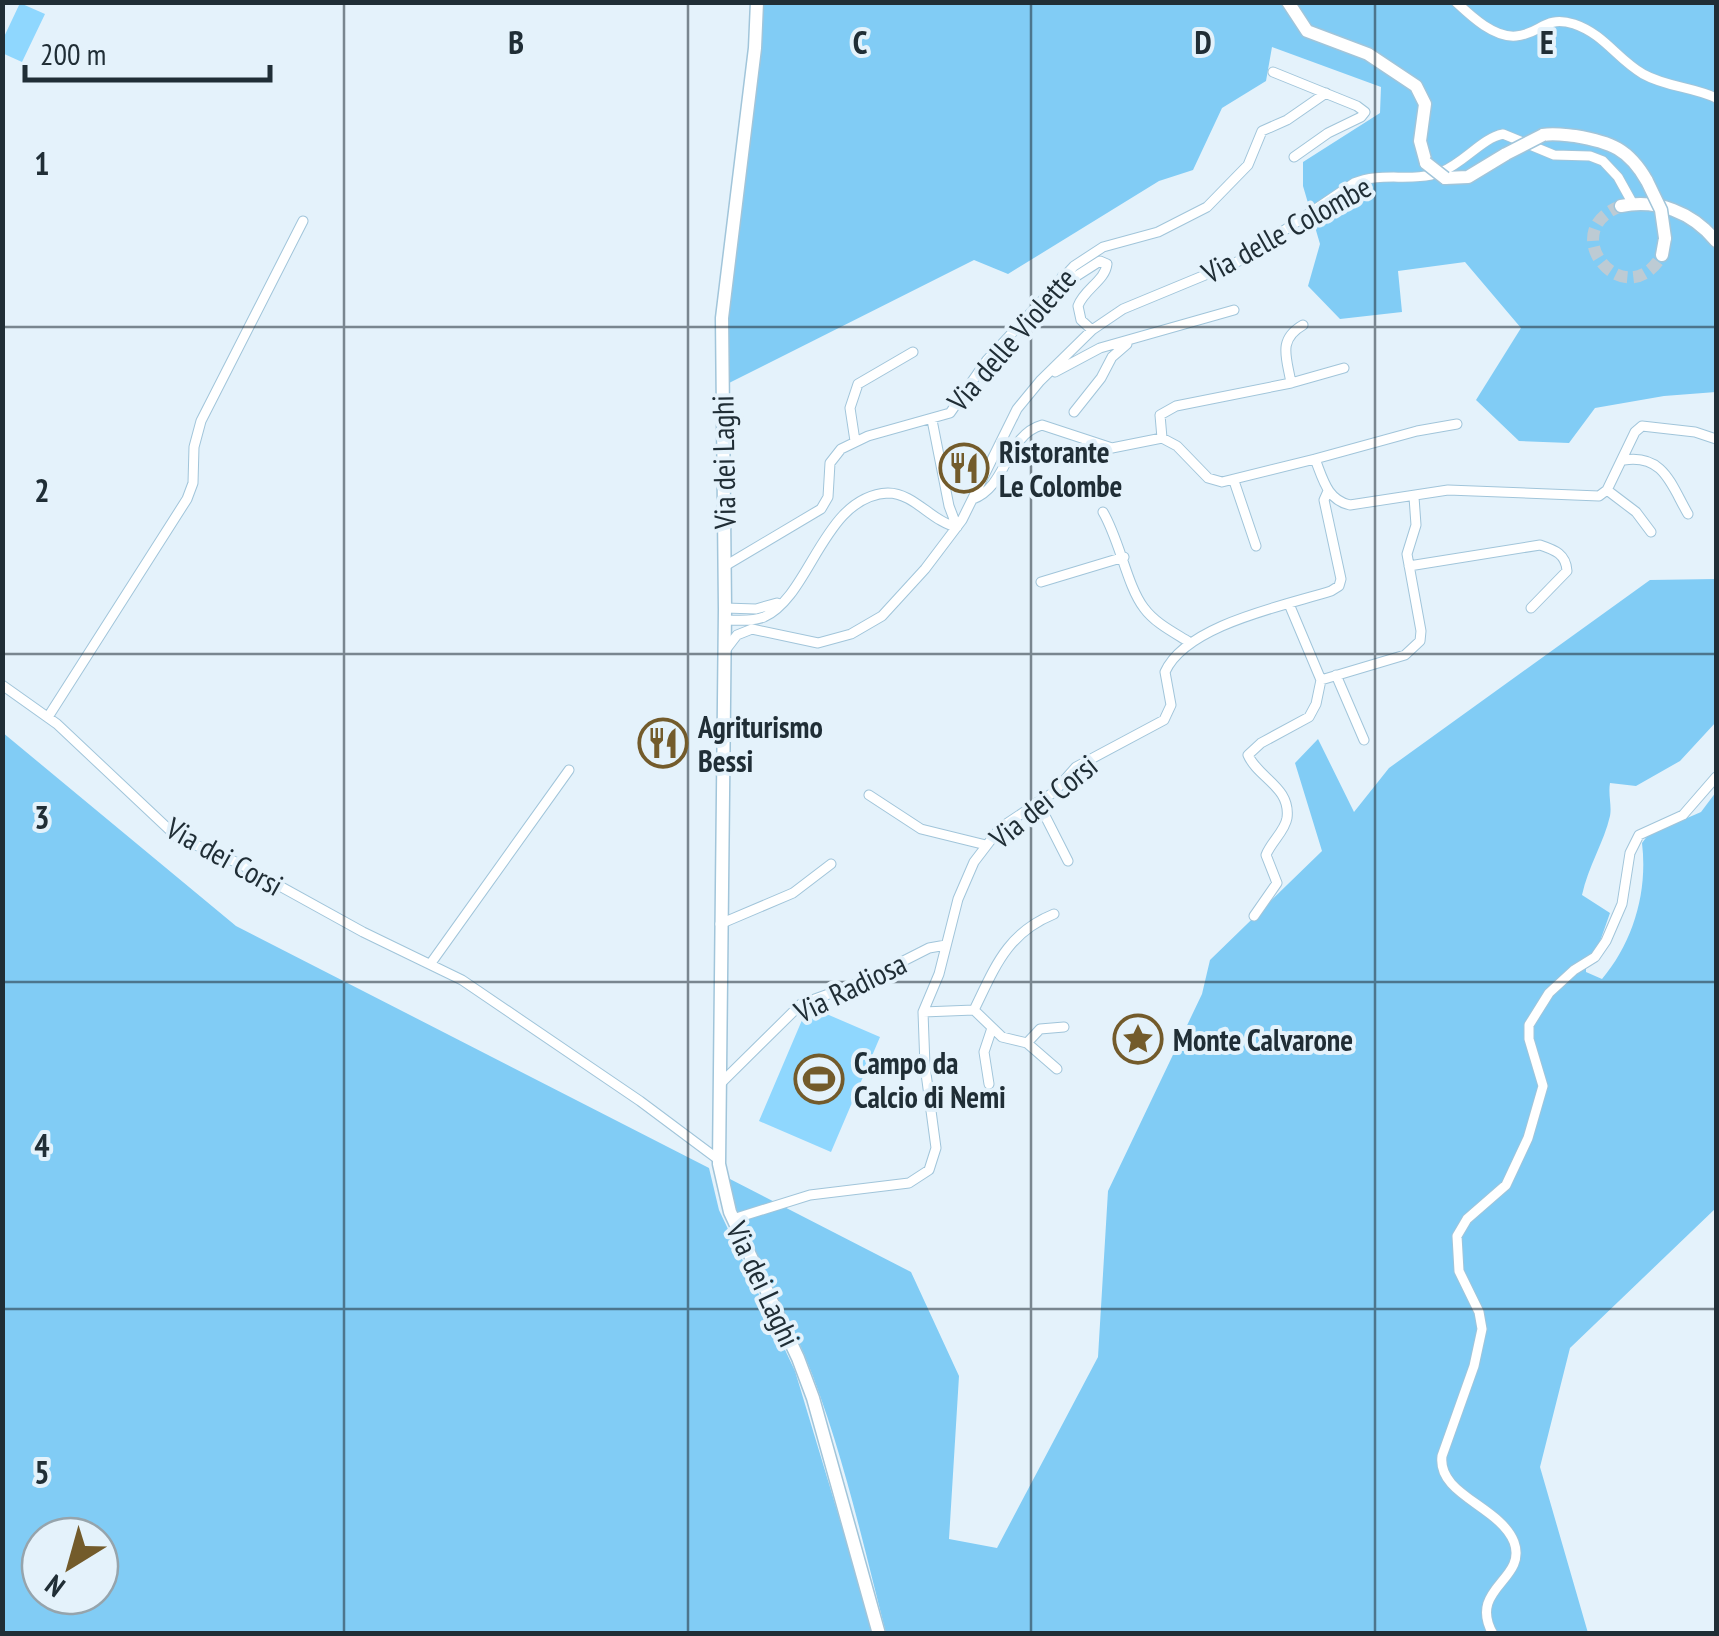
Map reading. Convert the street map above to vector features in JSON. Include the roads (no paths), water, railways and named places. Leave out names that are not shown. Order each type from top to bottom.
[{"type":"main road","name":"Via dei Laghi","points":[[757,2],[755,48],[723,300],[725,619],[718,1160],[733,1219],[807,1381],[879,1634]]},
{"type":"main road","points":[[1288,2],[1307,31],[1373,56],[1416,86],[1425,104],[1420,140],[1426,163],[1445,178],[1468,177],[1543,135],[1611,142],[1632,157],[1648,180],[1661,210],[1663,253]]},
{"type":"main road","points":[[1627,205],[1656,204],[1678,211],[1704,227],[1716,241]]},
{"type":"street","points":[[1456,2],[1485,25],[1507,36],[1524,35],[1554,20],[1580,26],[1603,38],[1618,56],[1644,75],[1716,98]]},
{"type":"street","points":[[1273,72],[1360,107],[1365,114],[1294,157]]},
{"type":"street","name":"Via delle Violette","points":[[932,420],[953,410],[987,360],[1079,261],[1098,249],[1167,228],[1207,207],[1248,165],[1262,130],[1287,120],[1326,93]]},
{"type":"street","name":"Via delle Colombe","points":[[725,619],[813,643],[862,628],[899,600],[957,527],[1007,425],[1040,381],[1092,330],[1122,309],[1239,261],[1370,176],[1412,178],[1435,174],[1460,163],[1499,134],[1554,155],[1590,156],[1603,161],[1618,177],[1627,205]]},
{"type":"street","points":[[48,717],[187,498],[193,484],[199,424],[302,221]]},
{"type":"street","points":[[1062,277],[1075,277],[1098,262],[1107,264],[1107,270],[1078,306],[1081,320],[1092,330]]},
{"type":"street","points":[[1040,381],[1094,350],[1234,310]]},
{"type":"street","points":[[1291,383],[1286,341],[1290,333],[1303,325]]},
{"type":"street","points":[[1074,412],[1102,378],[1116,352],[1138,337]]},
{"type":"street","points":[[1094,350],[1108,364]]},
{"type":"street","points":[[856,441],[850,408],[858,384],[913,352]]},
{"type":"street","points":[[1162,438],[1160,416],[1176,406],[1344,368]]},
{"type":"street","points":[[724,566],[820,510],[828,497],[832,460],[856,441],[932,420],[957,527]]},
{"type":"street","points":[[973,499],[988,490],[1019,440],[1036,426],[1061,430],[1112,448],[1162,438],[1178,446],[1208,478],[1222,482],[1457,424]]},
{"type":"street","points":[[1316,459],[1328,490],[1337,501],[1350,505],[1448,490],[1597,496],[1607,490],[1634,432],[1642,426],[1694,432],[1716,439]]},
{"type":"street","points":[[1624,460],[1646,458],[1656,464],[1688,514]]},
{"type":"street","points":[[1234,481],[1256,546]]},
{"type":"street","points":[[1103,512],[1116,534],[1145,610],[1188,642],[1206,632],[1333,590],[1341,582],[1324,500],[1328,490]]},
{"type":"street","points":[[1607,490],[1636,512],[1651,532]]},
{"type":"street","points":[[725,619],[764,617],[784,600],[830,534],[852,506],[862,500],[894,493],[941,522],[957,527]]},
{"type":"street","points":[[1321,680],[1405,654],[1418,645],[1421,632],[1407,550],[1416,522],[1414,497]]},
{"type":"street","points":[[1409,566],[1540,545],[1558,552],[1567,572],[1531,608]]},
{"type":"street","points":[[1041,582],[1124,557]]},
{"type":"street","points":[[1254,916],[1277,882],[1267,851],[1285,824],[1287,813],[1280,791],[1248,755],[1261,743],[1312,714],[1321,680],[1289,604]]},
{"type":"street","points":[[724,654],[737,636],[752,629]]},
{"type":"street","name":"Via dei Corsi","points":[[733,1219],[810,1195],[910,1183],[926,1173],[936,1148],[924,1066],[924,1012],[963,884],[1000,828],[1057,790],[1076,766],[1164,720],[1171,705],[1164,672],[1188,642]]},
{"type":"street","points":[[1336,675],[1364,740]]},
{"type":"street","name":"Via dei Corsi","points":[[2,685],[48,717],[178,837],[248,868],[486,995],[648,1106],[718,1160]]},
{"type":"street","points":[[432,963],[569,770]]},
{"type":"street","points":[[1493,1634],[1485,1607],[1515,1558],[1511,1537],[1490,1513],[1449,1483],[1441,1468],[1482,1329],[1479,1312],[1460,1276],[1457,1236],[1468,1219],[1506,1184],[1528,1138],[1542,1093],[1542,1081],[1528,1039],[1533,1015],[1562,979],[1595,956],[1606,941],[1622,904],[1636,838],[1645,829],[1683,814],[1716,777]]},
{"type":"street","points":[[869,795],[920,829],[986,845]]},
{"type":"street","points":[[1038,802],[1068,862]]},
{"type":"street","points":[[720,924],[793,893],[831,864]]},
{"type":"street","points":[[974,1010],[1011,943],[1028,926],[1054,914]]},
{"type":"street","name":"Via Radiosa","points":[[720,1085],[802,1004],[855,986],[922,951],[946,944]]},
{"type":"street","points":[[924,1012],[974,1010],[1008,1040],[1027,1044],[1057,1069]]},
{"type":"street","points":[[1027,1044],[1040,1029],[1064,1026]]},
{"type":"street","points":[[989,1084],[984,1052],[992,1028]]},
{"type":"tunnel","points":[[1621,206],[1602,218],[1594,233],[1595,249],[1602,264],[1615,274],[1631,277],[1647,272],[1662,255]]},
{"type":"place","name":"Ristorante Le Colombe","points":[[964,468]]},
{"type":"place","name":"Agriturismo Bessi","points":[[663,743]]},
{"type":"place","name":"Monte Calvarone","points":[[1138,1039]]},
{"type":"place","name":"Campo da Calcio di Nemi","points":[[819,1079]]}]
